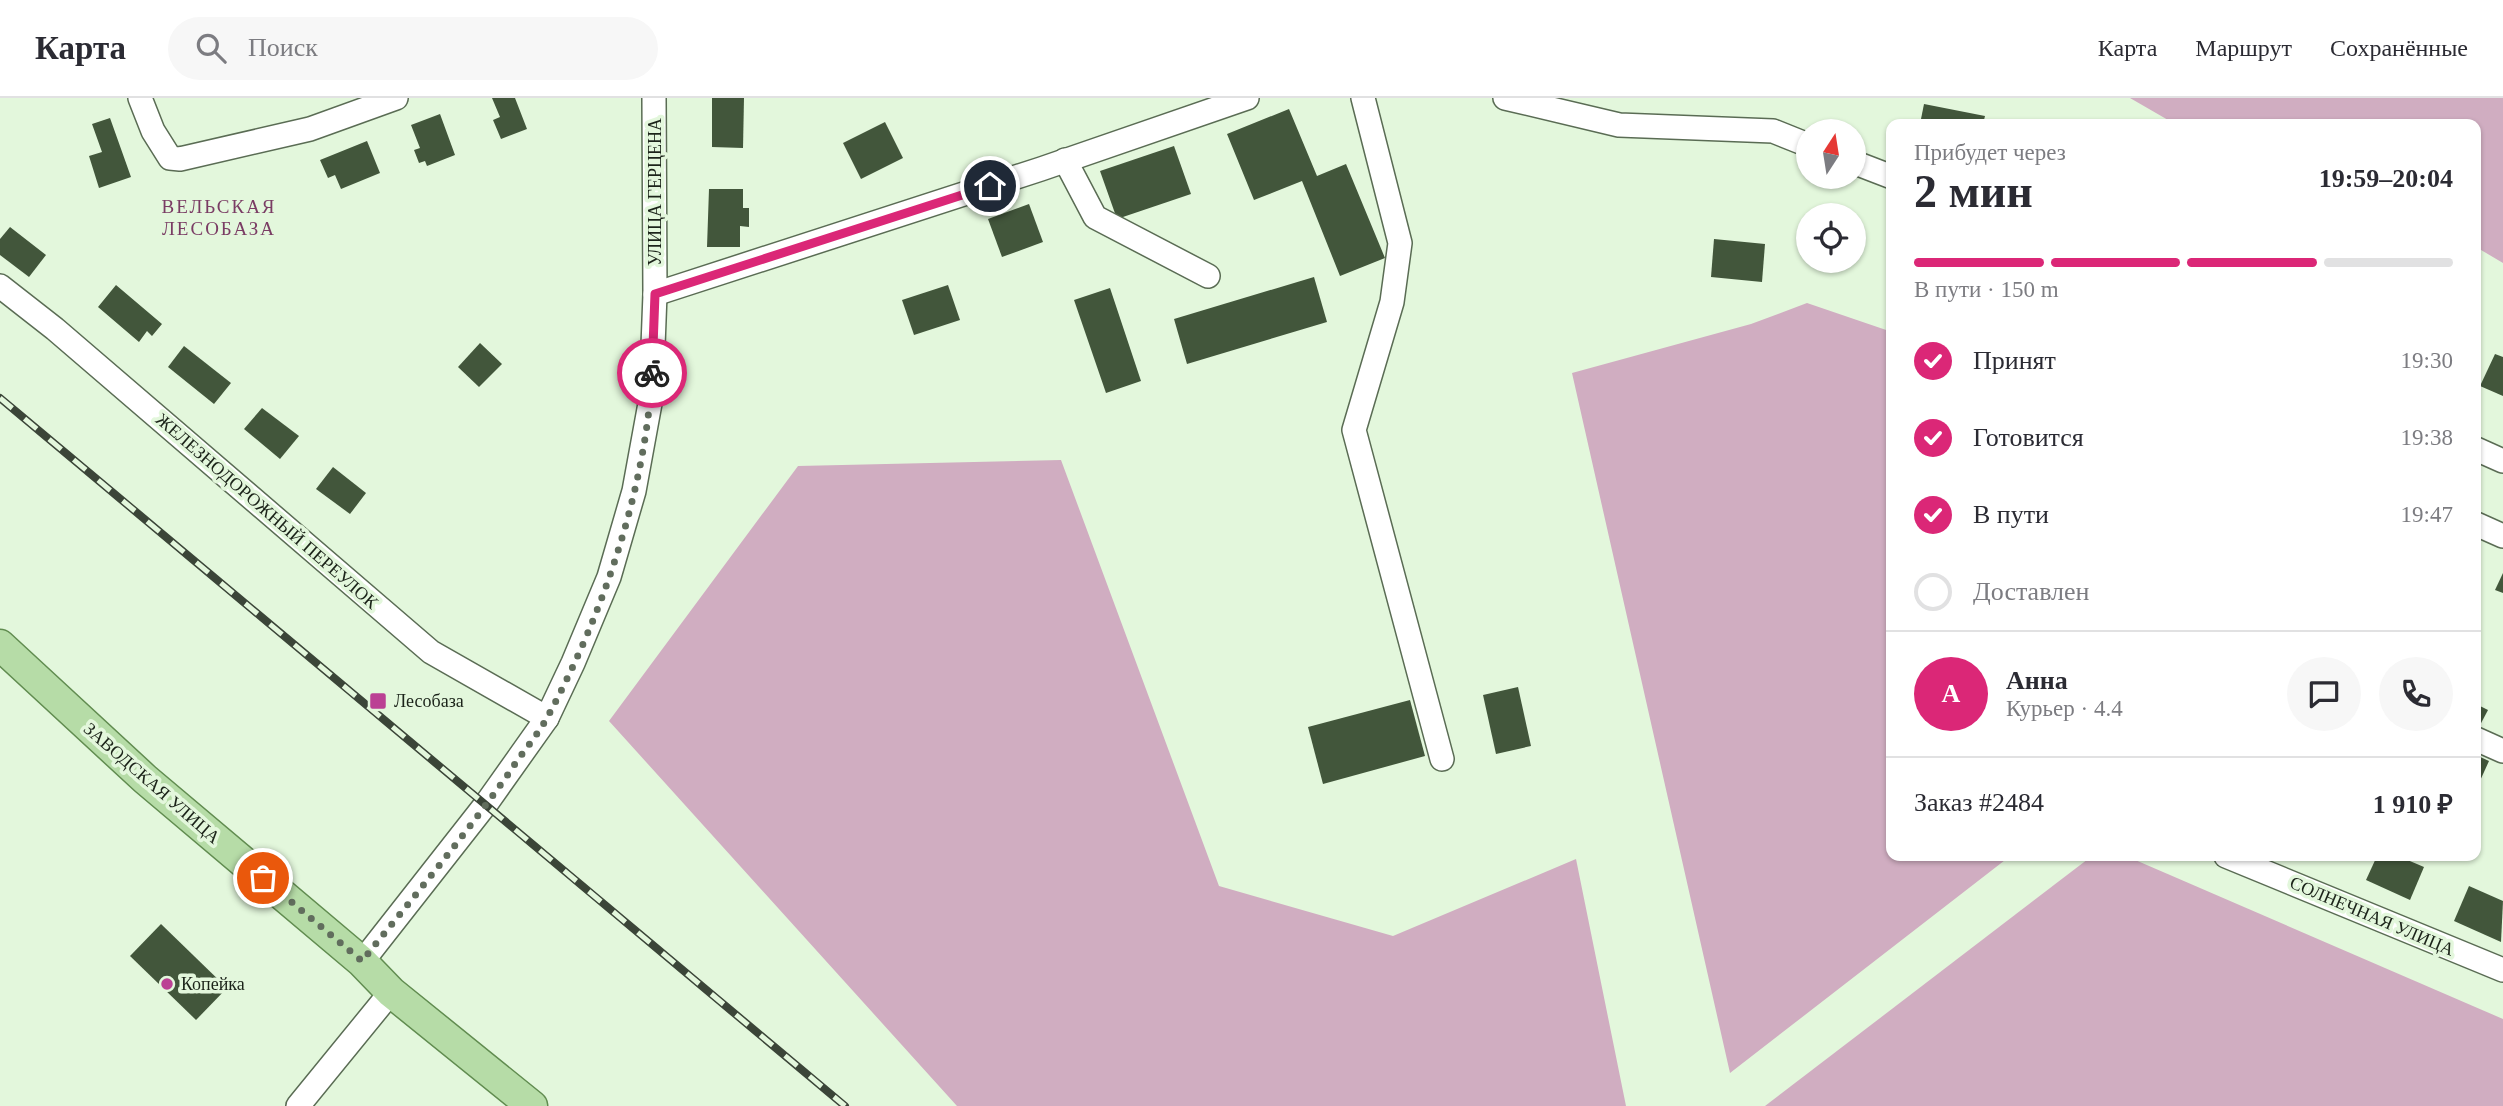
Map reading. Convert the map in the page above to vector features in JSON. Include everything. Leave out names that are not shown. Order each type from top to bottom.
[{"type":"main road","name":"ЗАВОДСКАЯ УЛИЦА","points":[[0,645],[145,779],[362,961],[390,992],[532,1106]]},
{"type":"street","points":[[139,98],[170,158],[180,159],[310,129],[396,98]]},
{"type":"street","name":"УЛИЦА ГЕРЦЕНА","points":[[362,961],[486,804],[547,718],[610,577],[634,491],[650,398],[655,294],[654,98]]},
{"type":"street","points":[[655,294],[1065,160],[1198,106],[1247,98]]},
{"type":"street","points":[[1363,98],[1400,243],[1392,302],[1354,429],[1442,759]]},
{"type":"street","points":[[1505,98],[1619,125],[1773,131],[1796,140]]},
{"type":"street","points":[[1065,160],[1095,217],[1208,276]]},
{"type":"street","points":[[1866,167],[1886,175]]},
{"type":"street","name":"ЖЕЛЕЗНОДОРОЖНЫЙ ПЕРЕУЛОК","points":[[0,286],[55,329],[431,652],[547,718]]},
{"type":"street","points":[[2481,451],[2503,461]]},
{"type":"street","points":[[2481,526],[2503,536]]},
{"type":"street","points":[[2481,741],[2503,751]]},
{"type":"street","name":"СОЛНЕЧНАЯ УЛИЦА","points":[[2244,861],[2503,970]]},
{"type":"street","points":[[298,1106],[390,992]]},
{"type":"shaded area","points":[[2130,98],[2503,98],[2503,263],[2481,250],[2481,119],[2166,119]]},
{"type":"shaded area","points":[[1807,303],[1886,330],[1886,861],[2004,861],[1730,1073],[1572,373],[1751,324]]},
{"type":"shaded area","points":[[1061,460],[1219,886],[1393,936],[1576,859],[1626,1106],[957,1106],[609,721],[798,466]]},
{"type":"shaded area","points":[[2085,861],[2138,861],[2503,1019],[2503,1106],[1765,1106]]},
{"type":"building","points":[[492,98],[515,98],[527,129],[501,139],[493,120],[500,117]]},
{"type":"building","points":[[712,98],[744,98],[743,148],[712,147]]},
{"type":"building","points":[[1924,104],[1985,116],[1984,119],[1921,119]]},
{"type":"building","points":[[1289,109],[1317,176],[1346,164],[1385,258],[1340,276],[1302,181],[1254,200],[1227,134]]},
{"type":"building","points":[[440,114],[455,155],[427,166],[425,161],[419,163],[414,150],[420,148],[411,125]]},
{"type":"building","points":[[110,118],[131,177],[99,188],[89,156],[102,152],[92,124]]},
{"type":"building","points":[[885,122],[903,158],[861,179],[843,143]]},
{"type":"building","points":[[367,141],[380,173],[341,189],[335,175],[328,178],[320,160]]},
{"type":"building","points":[[1174,146],[1191,194],[1117,219],[1100,171]]},
{"type":"building","points":[[709,189],[743,189],[743,208],[749,208],[749,227],[740,226],[740,247],[707,247]]},
{"type":"building","points":[[1029,204],[1043,242],[1002,257],[988,219]]},
{"type":"building","points":[[10,227],[46,255],[29,277],[0,255],[0,239]]},
{"type":"building","points":[[1714,239],[1765,244],[1762,282],[1711,277]]},
{"type":"building","points":[[1314,277],[1327,322],[1187,364],[1174,319]]},
{"type":"building","points":[[116,285],[162,324],[152,336],[147,331],[139,342],[98,307]]},
{"type":"building","points":[[948,285],[960,320],[914,335],[902,300]]},
{"type":"building","points":[[1110,288],[1141,381],[1106,393],[1074,300]]},
{"type":"building","points":[[480,343],[502,364],[479,387],[458,367]]},
{"type":"building","points":[[184,346],[231,383],[214,404],[168,367]]},
{"type":"building","points":[[2495,354],[2503,357],[2503,396],[2481,386]]},
{"type":"building","points":[[262,408],[299,436],[280,459],[244,429]]},
{"type":"building","points":[[333,467],[366,493],[350,514],[316,489]]},
{"type":"building","points":[[2503,573],[2503,593],[2495,590]]},
{"type":"building","points":[[1518,687],[1531,746],[1496,754],[1483,695]]},
{"type":"building","points":[[1410,700],[1425,756],[1323,784],[1308,727]]},
{"type":"building","points":[[2481,706],[2488,710],[2481,723]]},
{"type":"building","points":[[2481,757],[2489,761],[2481,779]]},
{"type":"building","points":[[2375,861],[2410,861],[2424,867],[2410,900],[2366,880]]},
{"type":"building","points":[[2469,886],[2503,901],[2501,942],[2454,921]]},
{"type":"building","points":[[161,924],[227,988],[196,1020],[130,956]]},
{"type":"railway","points":[[0,398],[845,1106]]},
{"type":"way so far","points":[[263,878],[362,961],[486,804],[547,718],[610,577],[634,491],[652,373]]},
{"type":"place","name":"Лесобаза","points":[[378,701]]},
{"type":"place","name":"Копейка","points":[[167,984]]},
{"type":"district","name":"ВЕЛЬСКАЯ ЛЕСОБАЗА","points":[[219,217]]},
{"type":"route","points":[[652,373],[655,294],[990,186]]}]
